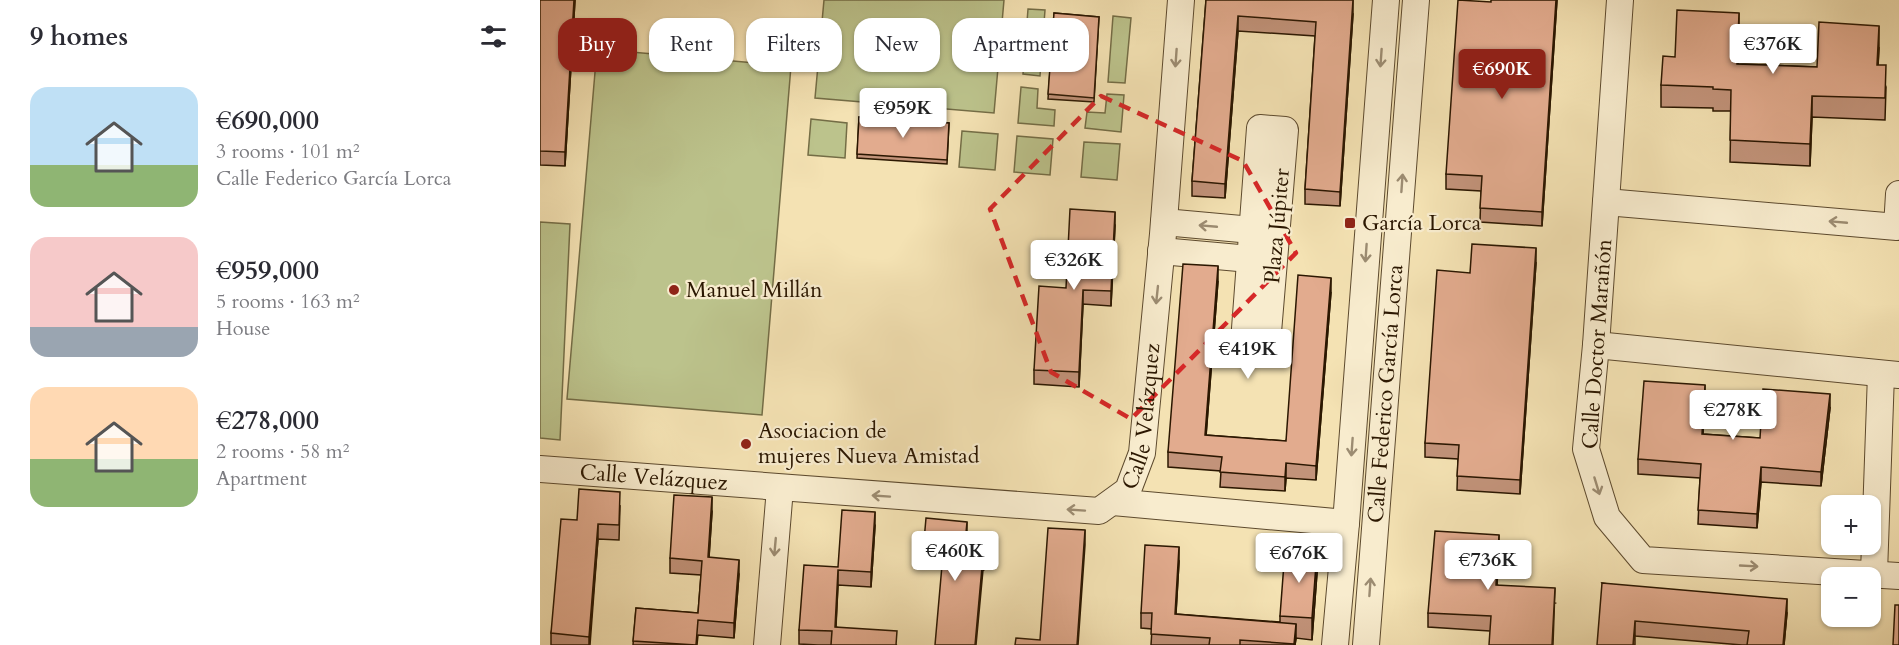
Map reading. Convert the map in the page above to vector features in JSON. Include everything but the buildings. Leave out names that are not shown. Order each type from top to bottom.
[{"type":"street","name":"Calle Velázquez","points":[[540,469],[1100,511],[1113,502],[1128,490],[1142,453],[1164,222],[1181,0]]},
{"type":"street","name":"Calle Federico García Lorca","points":[[1335,645],[1386,0]]},
{"type":"street","name":"Calle Federico García Lorca","points":[[1365,645],[1416,0]]},
{"type":"street","name":"Calle Doctor Marañón","points":[[1620,0],[1596,345],[1586,449],[1607,517],[1643,560],[1821,570]]},
{"type":"street","name":"Plaza Júpiter","points":[[1260,128],[1285,130],[1267,344],[1244,342],[1250,259],[1260,128]]},
{"type":"street","points":[[1606,202],[1897,227],[1899,194]]},
{"type":"street","name":"Plaza Júpiter","points":[[1164,222],[1252,230]]},
{"type":"street","name":"Plaza Júpiter","points":[[1161,251],[1250,259]]},
{"type":"street","points":[[1596,345],[1890,375],[1874,567]]},
{"type":"street","points":[[767,645],[780,488]]},
{"type":"street","points":[[1113,502],[1346,523]]},
{"type":"street","name":"Calle Doctor Marañón","points":[[1881,574],[1899,576]]},
{"type":"highlighted area","points":[[1101,96],[1243,161],[1296,253],[1131,419],[1051,372],[990,209]]},
{"type":"green space","points":[[824,0],[1004,0],[1002,18],[952,18],[952,72],[998,72],[994,113],[815,98],[817,72],[842,72],[842,18],[822,18]]},
{"type":"green space","points":[[1028,9],[1045,10],[1044,18],[1027,18]]},
{"type":"green space","points":[[1113,16],[1131,18],[1125,83],[1108,82]]},
{"type":"green space","name":"Manuel Millán","points":[[637,53],[649,54],[649,72],[734,72],[734,61],[746,62],[746,72],[791,72],[762,415],[567,399],[595,72],[637,72]]},
{"type":"green space","points":[[1023,72],[1040,72],[1040,76],[1023,74]]},
{"type":"green space","points":[[1021,87],[1038,89],[1037,108],[1055,110],[1054,126],[1018,123]]},
{"type":"green space","points":[[1107,94],[1124,95],[1121,132],[1085,128],[1087,112],[1105,113]]},
{"type":"green space","points":[[811,119],[847,123],[845,158],[808,155]]},
{"type":"green space","points":[[962,131],[998,134],[995,170],[959,167]]},
{"type":"green space","points":[[1017,136],[1053,139],[1050,175],[1014,172]]},
{"type":"green space","points":[[1084,142],[1120,144],[1117,180],[1081,177]]},
{"type":"green space","points":[[540,222],[570,224],[560,440],[540,438]]},
{"type":"place","name":"García Lorca","points":[[1350,223]]},
{"type":"place","name":"Manuel Millán","points":[[674,290]]},
{"type":"place","name":"Asociacion de mujeres Nueva Amistad","points":[[746,444]]}]
